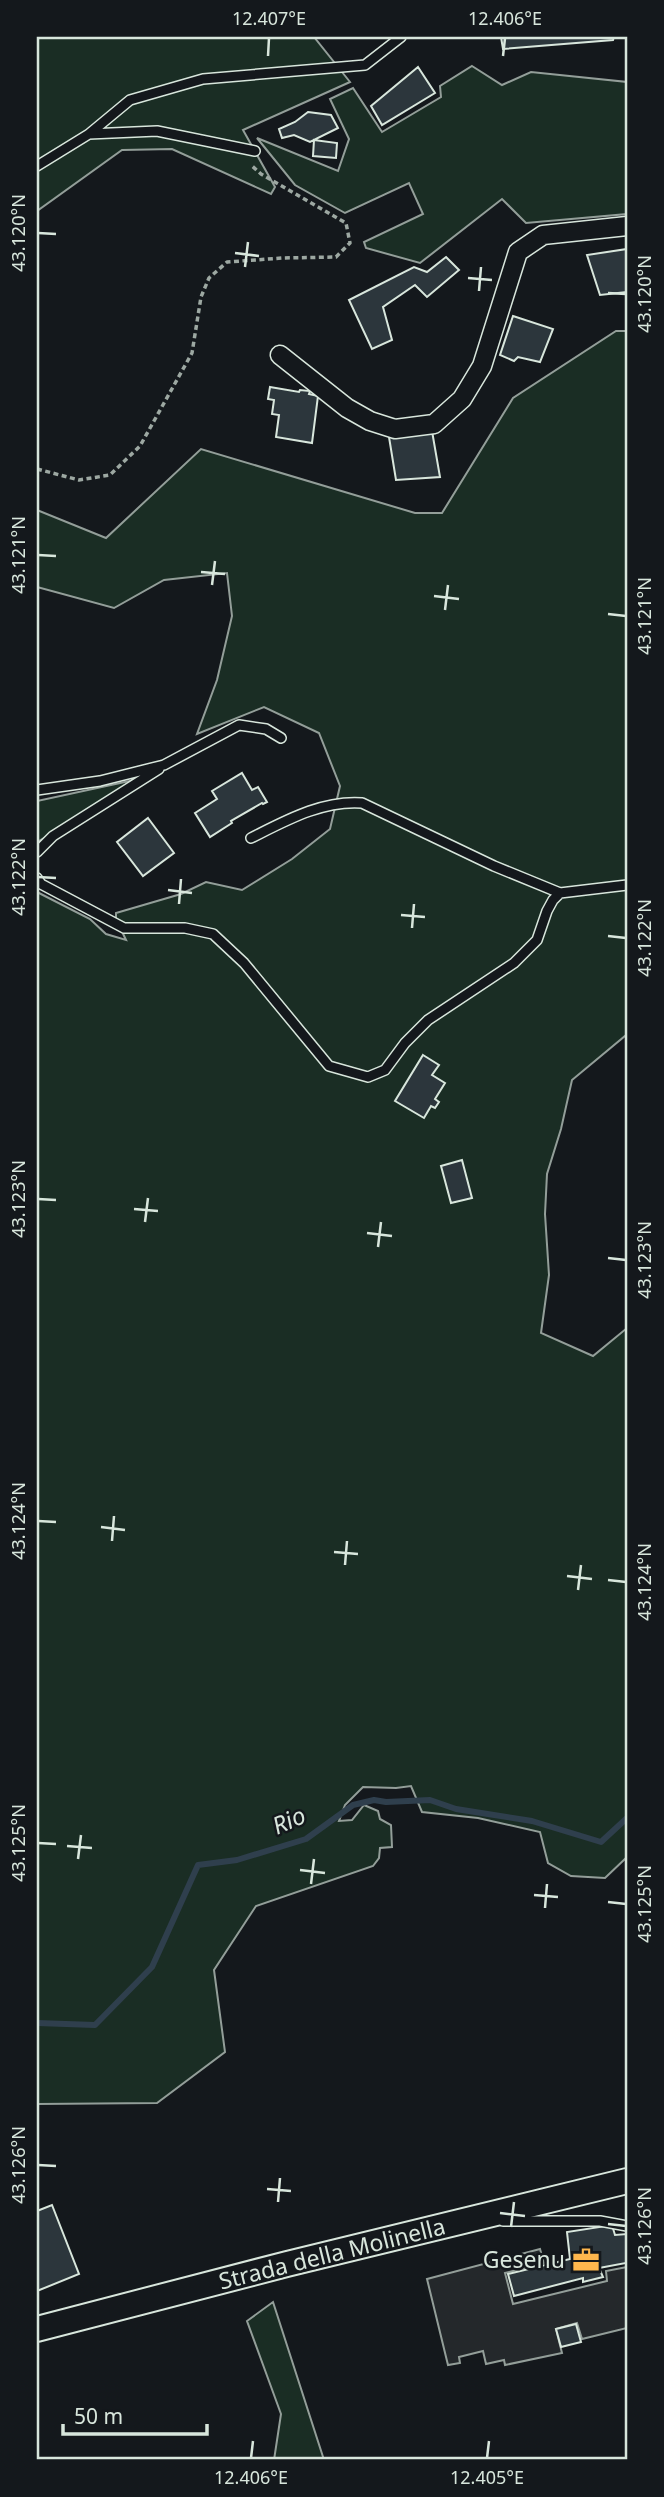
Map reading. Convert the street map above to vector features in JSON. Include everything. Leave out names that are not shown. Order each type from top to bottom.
[{"type":"main road","name":"Strada della Molinella","points":[[37,2329],[627,2181]]},
{"type":"street","points":[[280,355],[347,408],[370,421],[395,429],[434,424],[462,399],[482,366],[518,253],[543,235],[627,226]]},
{"type":"lane","points":[[37,166],[89,134],[130,100],[203,79],[365,65],[401,37]]},
{"type":"lane","points":[[89,134],[157,131],[230,148],[256,151]]},
{"type":"lane","points":[[37,852],[53,836],[164,765],[239,725],[267,729],[281,738]]},
{"type":"lane","points":[[37,790],[100,781],[164,765]]},
{"type":"lane","points":[[251,838],[293,816],[345,802],[362,803],[494,866],[560,892],[627,885]]},
{"type":"lane","points":[[37,878],[41,884],[124,928],[185,928],[213,934],[244,963],[329,1066],[368,1077],[385,1070],[405,1043],[428,1020],[514,963],[537,940],[547,911],[560,892]]},
{"type":"lane","points":[[472,2219],[600,2221],[627,2226]]},
{"type":"path","points":[[37,469],[79,480],[110,475],[140,446],[192,353],[201,297],[209,278],[227,262],[336,257],[350,243],[346,223],[261,174],[230,148]]},
{"type":"green space","points":[[37,37],[314,37],[350,82],[243,130],[275,187],[271,194],[172,149],[122,150],[37,211]]},
{"type":"green space","points":[[472,66],[502,85],[531,72],[627,82],[627,214],[526,223],[502,199],[420,263],[366,248],[364,242],[423,214],[409,183],[345,213],[295,185],[257,138],[338,171],[349,139],[330,99],[353,88],[382,132],[441,97],[440,86]]},
{"type":"green space","points":[[616,331],[627,331],[627,1037],[572,1080],[547,1174],[545,1214],[549,1275],[541,1333],[593,1356],[627,1328],[627,1857],[605,1878],[571,1876],[548,1863],[540,1832],[478,1818],[422,1812],[411,1786],[363,1787],[345,1805],[339,1821],[352,1820],[364,1805],[378,1811],[380,1819],[391,1825],[392,1847],[380,1848],[379,1858],[373,1866],[256,1906],[214,1970],[225,2052],[157,2103],[37,2104],[37,892],[90,919],[106,934],[126,940],[116,913],[181,894],[206,882],[242,890],[292,859],[330,829],[340,786],[319,733],[264,707],[197,734],[217,680],[232,616],[227,573],[164,580],[114,608],[37,587],[37,510],[106,538],[201,449],[415,513],[442,513],[513,398]]},
{"type":"green space","points":[[138,781],[137,785],[37,842],[37,801]]},
{"type":"green space","points":[[273,2302],[324,2460],[274,2460],[281,2414],[247,2321]]},
{"type":"shaded area","points":[[540,2249],[544,2263],[505,2273],[513,2304],[607,2281],[606,2271],[627,2267],[627,2328],[582,2339],[577,2323],[556,2329],[562,2353],[505,2365],[504,2360],[486,2364],[483,2351],[459,2357],[460,2363],[448,2365],[427,2279]]},
{"type":"building","points":[[501,37],[614,37],[613,40],[503,49]]},
{"type":"building","points":[[418,67],[435,93],[382,125],[371,106]]},
{"type":"building","points":[[308,112],[331,115],[338,128],[310,142],[294,135],[282,138],[279,129]]},
{"type":"building","points":[[314,140],[337,143],[336,158],[313,156]]},
{"type":"building","points":[[627,249],[627,292],[600,295],[587,255]]},
{"type":"building","points":[[446,257],[459,270],[427,297],[415,285],[383,307],[392,340],[372,349],[349,300],[414,267],[427,272]]},
{"type":"building","points":[[513,316],[553,329],[540,362],[518,357],[514,361],[500,355]]},
{"type":"building","points":[[270,387],[310,391],[309,394],[318,396],[312,443],[276,437],[279,415],[272,414],[274,400],[268,399]]},
{"type":"building","points":[[432,431],[440,477],[396,480],[389,437]]},
{"type":"building","points":[[242,773],[252,790],[258,787],[267,802],[231,821],[232,823],[210,837],[195,813],[217,799],[212,791]]},
{"type":"building","points":[[148,818],[174,853],[143,876],[117,842]]},
{"type":"building","points":[[423,1055],[439,1065],[432,1075],[445,1083],[435,1099],[439,1102],[435,1108],[431,1106],[424,1118],[395,1101]]},
{"type":"building","points":[[462,1160],[472,1198],[451,1203],[441,1166]]},
{"type":"building","points":[[52,2205],[79,2274],[37,2291],[37,2211]]},
{"type":"building","points":[[612,2225],[615,2235],[627,2234],[626,2263],[599,2268],[603,2277],[583,2282],[583,2278],[514,2296],[508,2274],[570,2259],[567,2232]]},
{"type":"building","points":[[576,2324],[581,2342],[561,2347],[556,2329]]},
{"type":"waterway","name":"Rio","points":[[37,2023],[95,2025],[152,1967],[198,1865],[237,1860],[306,1839],[353,1805],[374,1800],[430,1800],[456,1809],[532,1821],[601,1842],[627,1818]]},
{"type":"place","name":"Gesenu","points":[[586,2260]]}]
